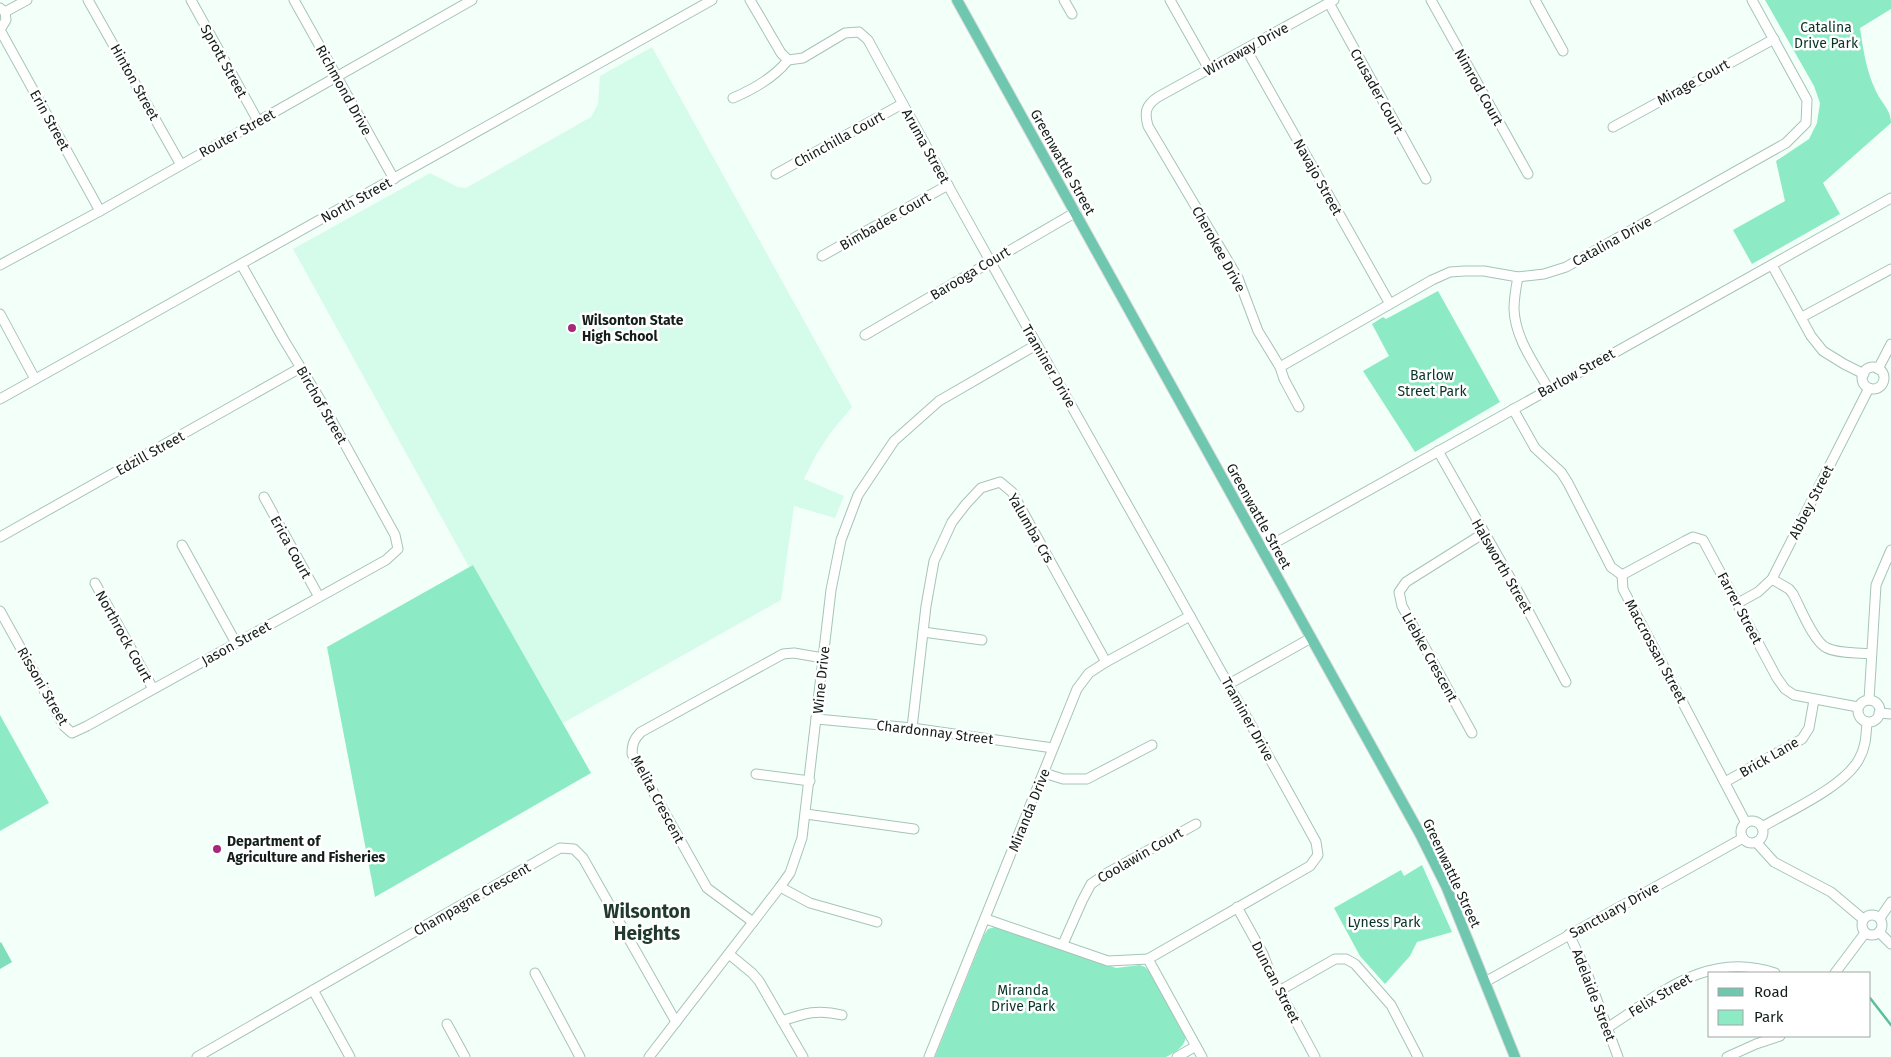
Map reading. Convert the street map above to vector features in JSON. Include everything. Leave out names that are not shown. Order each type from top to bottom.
[{"type":"main road","name":"Greenwattle Street","points":[[957,0],[1420,834],[1446,886],[1515,1057]]},
{"type":"street","points":[[0,30],[6,20],[2,10],[27,0]]},
{"type":"street","name":"Hinton Street","points":[[88,0],[181,165]]},
{"type":"street","name":"Sprott Street","points":[[191,0],[258,122]]},
{"type":"street","name":"Richmond Drive","points":[[294,0],[394,179]]},
{"type":"street","name":"Router Street","points":[[0,265],[100,211],[472,0]]},
{"type":"street","name":"North Street","points":[[0,399],[712,0]]},
{"type":"street","points":[[733,98],[769,78],[781,69],[788,60],[780,52],[750,0]]},
{"type":"street","points":[[1064,0],[1072,14]]},
{"type":"street","points":[[1170,0],[1209,69]]},
{"type":"street","name":"Nimrod Court","points":[[1431,0],[1528,174]]},
{"type":"street","points":[[1535,0],[1563,51]]},
{"type":"street","name":"Catalina Drive","points":[[1280,367],[1432,280],[1450,272],[1484,271],[1518,277],[1544,274],[1566,267],[1786,143],[1806,123],[1806,100],[1752,0]]},
{"type":"street","name":"Wirraway Drive","points":[[1158,97],[1331,1]]},
{"type":"street","name":"Crusader Court","points":[[1331,1],[1426,179]]},
{"type":"street","name":"Erin Street","points":[[0,30],[100,211]]},
{"type":"street","name":"Aruma Street","points":[[788,60],[803,58],[845,33],[859,32],[868,40],[991,262]]},
{"type":"street","name":"Mirage Court","points":[[1613,127],[1774,38]]},
{"type":"street","name":"Navajo Street","points":[[1246,49],[1390,304]]},
{"type":"street","name":"Cherokee Drive","points":[[1158,97],[1148,104],[1145,114],[1148,126],[1238,278],[1258,331],[1280,367],[1284,379],[1300,407]]},
{"type":"street","name":"Chinchilla Court","points":[[776,174],[902,104]]},
{"type":"street","name":"Bimbadee Court","points":[[822,256],[948,185]]},
{"type":"street","name":"Barlow Street","points":[[1262,550],[1548,388],[1891,198]]},
{"type":"street","name":"Barooga Court","points":[[865,335],[1076,212]]},
{"type":"street","name":"Traminer Drive","points":[[986,919],[1108,961],[1148,959],[1310,866],[1318,855],[1316,842],[1229,684],[991,262]]},
{"type":"street","name":"Birchof Street","points":[[241,264],[321,401],[395,535],[398,549]]},
{"type":"street","points":[[1772,265],[1811,336],[1823,351],[1864,374]]},
{"type":"street","points":[[1802,317],[1891,269]]},
{"type":"street","points":[[1518,277],[1514,308],[1516,325],[1521,339],[1548,388]]},
{"type":"street","points":[[0,314],[35,380]]},
{"type":"street","name":"Wine Drive","points":[[649,1057],[780,887],[790,873],[798,854],[806,814],[831,590],[840,540],[858,495],[894,441],[939,401],[1036,344]]},
{"type":"street","points":[[1878,369],[1891,344]]},
{"type":"street","name":"Edzill Street","points":[[0,537],[300,368]]},
{"type":"street","points":[[1871,368],[1878,369],[1883,374],[1887,386],[1869,388],[1863,380],[1864,374],[1871,368]]},
{"type":"street","name":"Abbey Street","points":[[1738,604],[1758,592],[1772,579],[1869,388]]},
{"type":"street","name":"Maccrossan Street","points":[[1513,409],[1535,448],[1561,472],[1612,567],[1622,575],[1623,589],[1746,823]]},
{"type":"street","name":"Halsworth Street","points":[[1438,451],[1521,597],[1566,682]]},
{"type":"street","name":"Yalumba Crs","points":[[912,728],[929,580],[934,560],[952,522],[981,488],[1000,482],[1012,492],[1106,662]]},
{"type":"street","name":"Erica Court","points":[[264,497],[319,597]]},
{"type":"street","name":"Liebke Crescent","points":[[1472,733],[1402,606],[1399,592],[1406,582],[1484,534]]},
{"type":"street","name":"Farrer Street","points":[[1622,575],[1685,541],[1693,538],[1703,540],[1781,684],[1794,695],[1858,707]]},
{"type":"street","points":[[182,545],[236,643]]},
{"type":"street","name":"Jason Street","points":[[72,733],[386,560],[398,549]]},
{"type":"street","points":[[1868,700],[1876,585],[1891,550]]},
{"type":"street","points":[[1772,579],[1791,592],[1815,636],[1823,646],[1832,650],[1871,654]]},
{"type":"street","name":"Northrock Court","points":[[95,583],[153,689]]},
{"type":"street","name":"Rissoni Street","points":[[0,612],[64,726],[72,733]]},
{"type":"street","name":"Miranda Drive","points":[[929,1057],[1077,689],[1089,673],[1106,662],[1190,616]]},
{"type":"street","points":[[923,632],[982,640]]},
{"type":"street","points":[[1229,684],[1311,638]]},
{"type":"street","name":"Melita Crescent","points":[[753,922],[707,888],[632,754],[632,745],[634,739],[641,732],[783,654],[794,653],[823,658]]},
{"type":"street","name":"Brick Lane","points":[[1726,782],[1802,740],[1809,728],[1814,700]]},
{"type":"street","points":[[1872,700],[1878,705],[1879,713],[1875,719],[1867,722],[1859,715],[1858,707],[1862,702],[1872,700]]},
{"type":"street","points":[[1879,713],[1891,714]]},
{"type":"street","name":"Chardonnay Street","points":[[817,719],[912,728],[1053,748]]},
{"type":"street","points":[[1762,826],[1824,791],[1849,772],[1860,758],[1866,742],[1867,722]]},
{"type":"street","points":[[1044,773],[1063,779],[1087,779],[1152,745]]},
{"type":"street","points":[[756,774],[810,781]]},
{"type":"street","points":[[806,814],[914,829]]},
{"type":"street","points":[[1755,822],[1762,826],[1762,837],[1756,842],[1748,842],[1743,838],[1742,830],[1746,823],[1755,822]]},
{"type":"street","name":"Coolawin Court","points":[[1063,944],[1091,884],[1107,873],[1196,824]]},
{"type":"street","name":"Sanctuary Drive","points":[[1485,982],[1743,838]]},
{"type":"street","points":[[1756,842],[1774,862],[1787,871],[1811,880],[1831,892],[1863,918]]},
{"type":"street","name":"Champagne Crescent","points":[[197,1057],[560,848],[574,849],[584,858],[676,1022]]},
{"type":"street","points":[[780,887],[810,903],[877,922]]},
{"type":"street","points":[[1880,918],[1891,902]]},
{"type":"street","name":"Duncan Street","points":[[1237,907],[1315,1057]]},
{"type":"street","points":[[1871,914],[1880,918],[1882,924],[1879,932],[1871,936],[1865,933],[1862,928],[1863,918],[1871,914]]},
{"type":"street","points":[[1879,932],[1891,944]]},
{"type":"street","points":[[1836,972],[1865,933]]},
{"type":"street","name":"Adelaide Street","points":[[1569,934],[1584,964],[1618,1057]]},
{"type":"street","points":[[729,954],[759,981],[802,1057]]},
{"type":"street","points":[[1279,991],[1335,959],[1346,958],[1355,964],[1391,1005],[1418,1057]]},
{"type":"street","points":[[1148,959],[1202,1057]]},
{"type":"street","name":"Felix Street","points":[[1607,1028],[1668,989],[1699,973],[1737,966],[1772,972]]},
{"type":"street","points":[[534,973],[580,1057]]},
{"type":"street","points":[[313,990],[350,1057]]},
{"type":"street","points":[[782,1021],[815,1011],[827,1011],[842,1015]]},
{"type":"street","points":[[447,1024],[465,1057]]},
{"type":"street","points":[[1727,1057],[1777,1037]]},
{"type":"street","points":[[1177,1057],[1196,1046]]},
{"type":"shaded area","name":"Wilsonton State High School","points":[[652,47],[852,407],[831,432],[816,455],[804,479],[844,496],[835,518],[794,506],[781,600],[563,723],[473,565],[469,567],[293,249],[430,173],[458,187],[466,188],[591,117],[598,104],[600,76]]},
{"type":"green space","name":"Catalina Drive Park","points":[[1765,0],[1891,0],[1891,9],[1860,28],[1869,74],[1877,94],[1891,118],[1891,123],[1823,183],[1840,214],[1752,264],[1733,230],[1785,201],[1776,161],[1809,139],[1817,123],[1820,103],[1814,86]]},
{"type":"green space","name":"Barlow Street Park","points":[[1438,291],[1500,402],[1415,452],[1363,371],[1389,356],[1372,324],[1383,317],[1386,319]]},
{"type":"green space","points":[[473,565],[591,773],[375,897],[327,647]]},
{"type":"green space","points":[[0,715],[49,803],[0,831]]},
{"type":"green space","name":"Lyness Park","points":[[1422,865],[1452,932],[1417,942],[1410,956],[1385,984],[1360,956],[1334,908],[1401,870],[1404,876]]},
{"type":"green space","name":"Miranda Drive Park","points":[[995,927],[1116,968],[1140,965],[1145,967],[1150,972],[1186,1037],[1183,1044],[1179,1049],[1166,1057],[935,1057],[984,935],[988,929]]},
{"type":"green space","points":[[0,943],[12,962],[0,969]]},
{"type":"waterway","points":[[1871,999],[1891,1025]]},
{"type":"place","name":"Wilsonton State High School","points":[[572,328]]},
{"type":"place","name":"Department of Agriculture and Fisheries","points":[[217,849]]},
{"type":"district","name":"Wilsonton Heights","points":[[647,922]]}]
